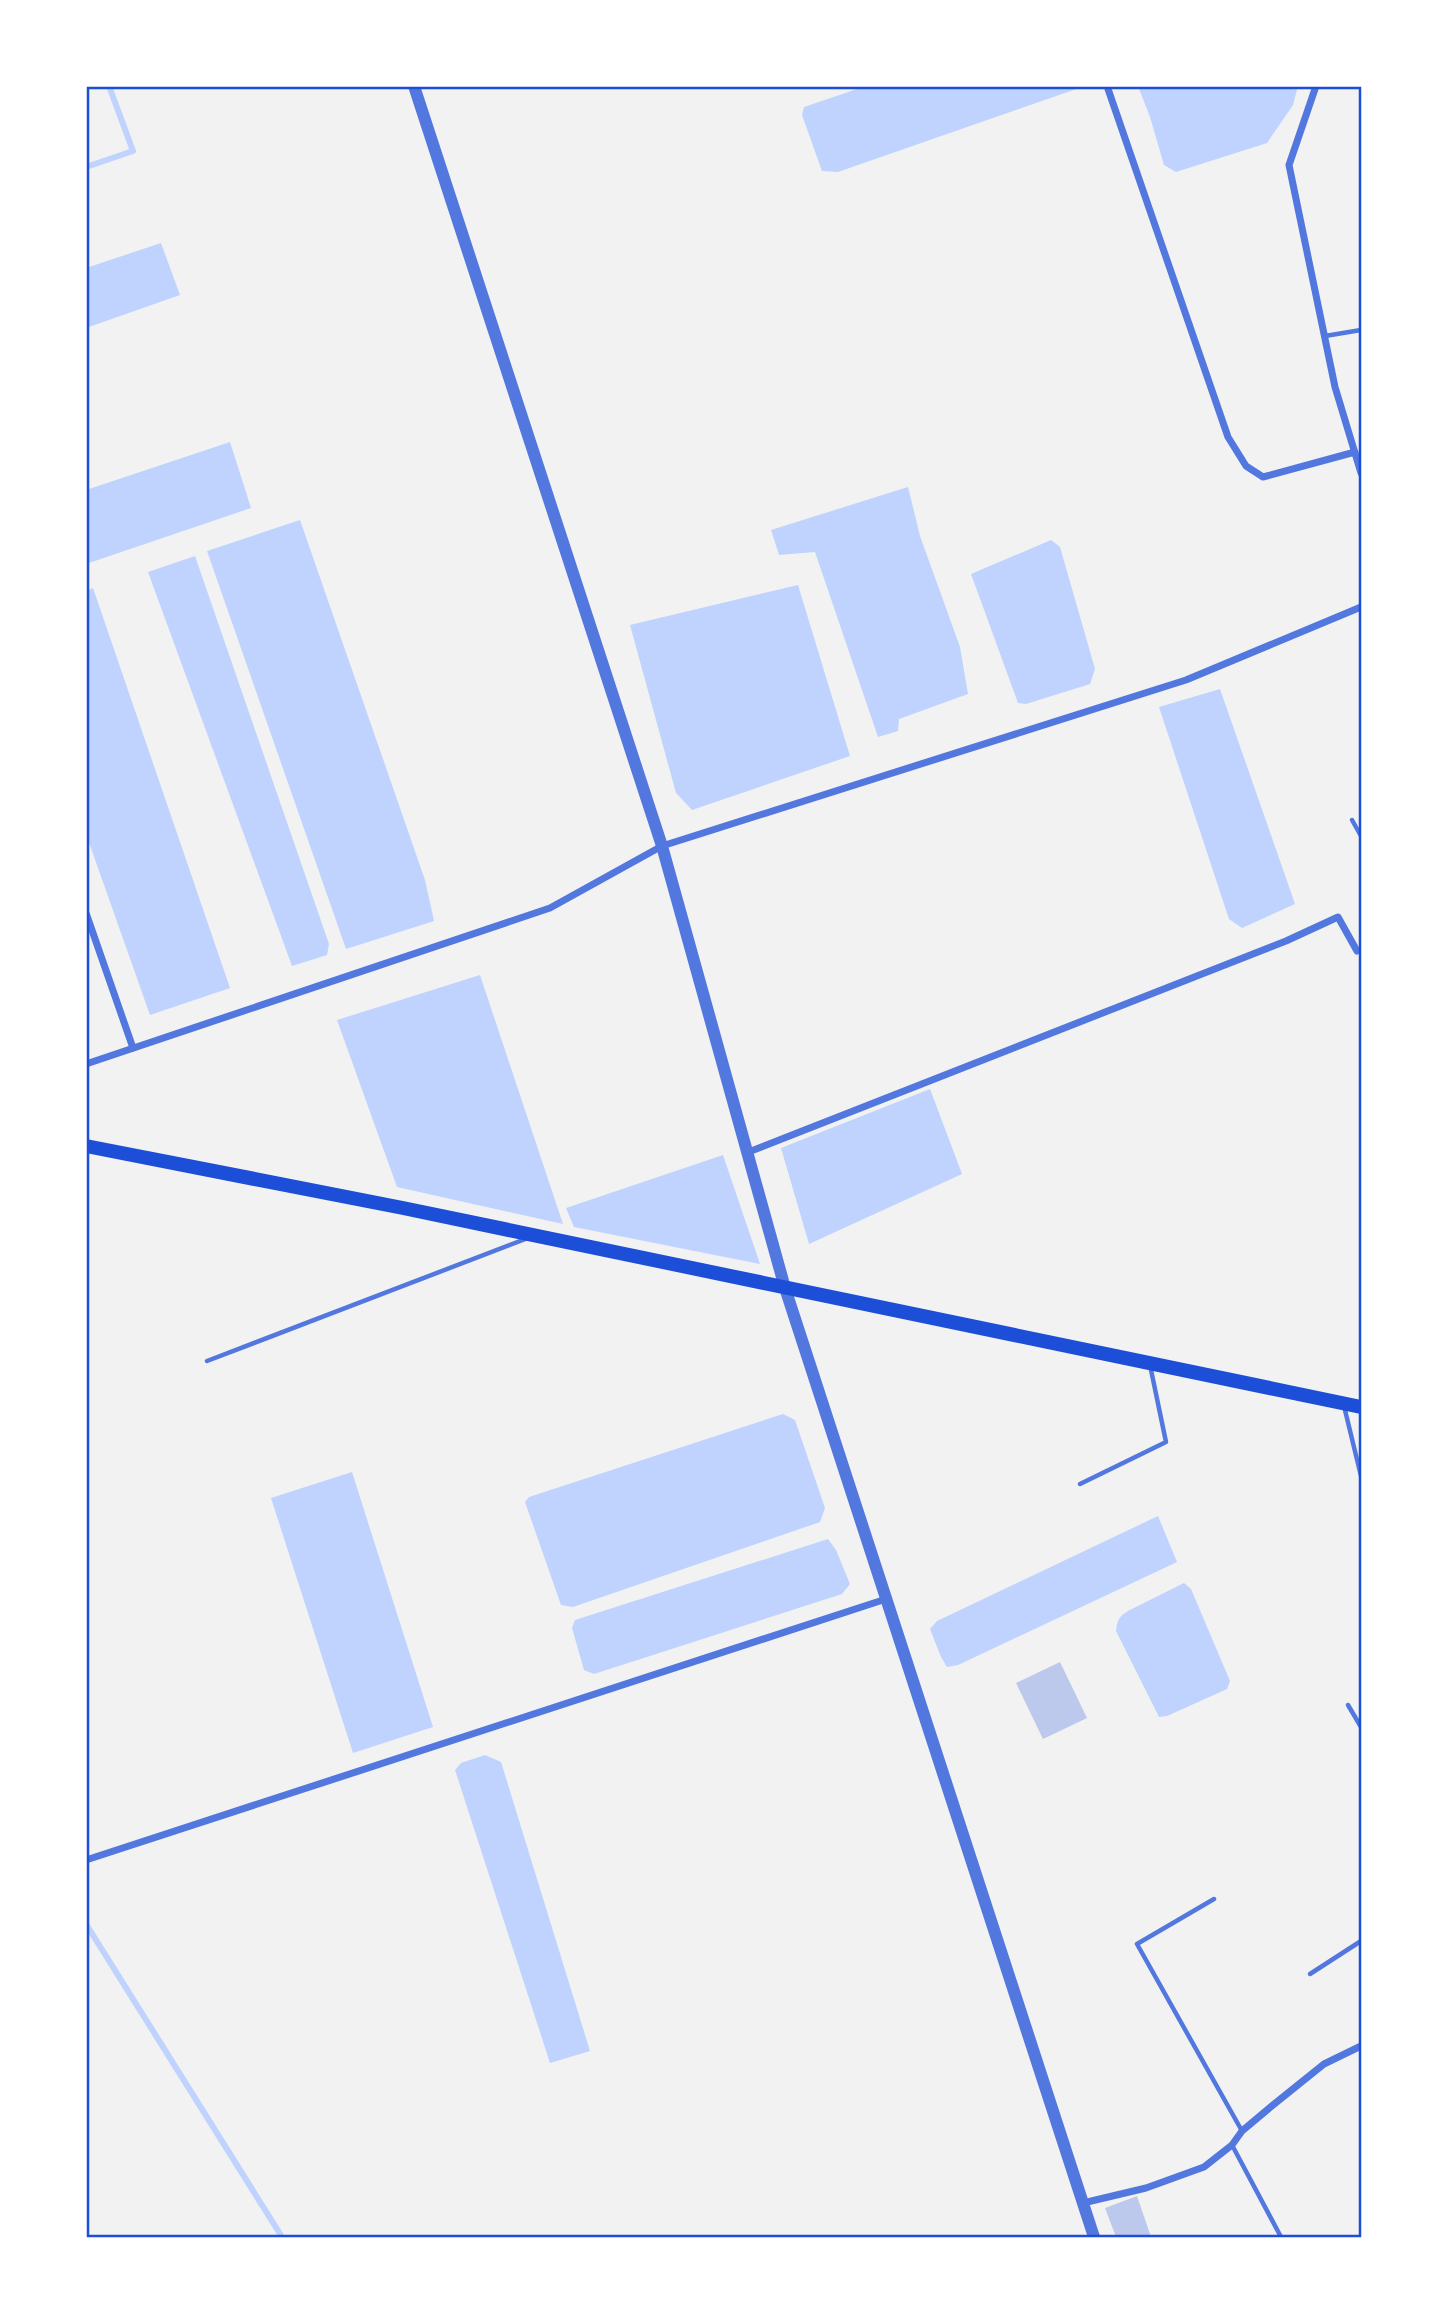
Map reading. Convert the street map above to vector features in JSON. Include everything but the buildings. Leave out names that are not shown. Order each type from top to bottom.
[{"type":"main road","points":[[86,1146],[403,1208],[1361,1407]]},
{"type":"street","points":[[414,86],[662,846],[785,1288],[1094,2237]]},
{"type":"street","points":[[1107,86],[1228,437],[1246,466],[1263,477],[1355,452]]},
{"type":"street","points":[[1316,86],[1289,165],[1335,387],[1361,473]]},
{"type":"street","points":[[86,1064],[551,908],[662,846],[1185,680],[1361,607]]},
{"type":"street","points":[[86,913],[133,1048]]},
{"type":"street","points":[[746,1153],[1286,941],[1338,917],[1357,951]]},
{"type":"street","points":[[86,1860],[887,1599]]},
{"type":"street","points":[[1083,2203],[1146,2188],[1204,2167],[1232,2145],[1242,2131],[1324,2064],[1361,2046]]},
{"type":"lane","points":[[1325,336],[1361,330]]},
{"type":"lane","points":[[1352,820],[1361,836]]},
{"type":"lane","points":[[207,1361],[533,1236]]},
{"type":"lane","points":[[1080,1483],[1166,1442],[1150,1363]]},
{"type":"lane","points":[[1343,1403],[1361,1476]]},
{"type":"lane","points":[[1348,1705],[1361,1727]]},
{"type":"lane","points":[[1214,1899],[1137,1944],[1242,2131]]},
{"type":"lane","points":[[1310,1974],[1361,1941]]},
{"type":"lane","points":[[1232,2145],[1281,2237]]},
{"type":"water","points":[[866,86],[1085,86],[838,172],[822,171],[802,115],[804,107]]},
{"type":"water","points":[[1138,86],[1298,86],[1293,105],[1267,143],[1176,172],[1164,165]]},
{"type":"water","points":[[161,243],[180,295],[86,328],[86,268]]},
{"type":"water","points":[[230,442],[251,508],[86,564],[86,490]]},
{"type":"water","points":[[908,487],[920,536],[960,647],[968,694],[899,719],[898,731],[878,737],[815,552],[779,555],[771,530]]},
{"type":"water","points":[[300,520],[425,880],[434,921],[346,949],[207,551]]},
{"type":"water","points":[[1051,540],[1060,547],[1095,669],[1090,684],[1026,704],[1018,703],[971,574]]},
{"type":"water","points":[[195,556],[329,944],[327,955],[292,966],[148,572]]},
{"type":"water","points":[[798,585],[850,756],[692,810],[676,793],[630,625]]},
{"type":"water","points":[[93,588],[230,988],[150,1015],[86,834],[86,591]]},
{"type":"water","points":[[1220,689],[1295,904],[1242,928],[1229,919],[1159,707]]},
{"type":"water","points":[[480,975],[563,1224],[397,1187],[337,1020]]},
{"type":"water","points":[[930,1089],[962,1174],[809,1244],[781,1148]]},
{"type":"water","points":[[723,1155],[760,1264],[574,1227],[566,1208]]},
{"type":"water","points":[[783,1414],[795,1420],[825,1508],[820,1522],[573,1607],[561,1605],[525,1502],[529,1497]]},
{"type":"water","points":[[352,1472],[433,1727],[353,1753],[271,1498]]},
{"type":"water","points":[[1158,1516],[1177,1562],[958,1665],[947,1667],[930,1629],[937,1621]]},
{"type":"water","points":[[828,1539],[836,1550],[850,1584],[842,1594],[594,1674],[584,1670],[572,1628],[575,1620]]},
{"type":"water","points":[[1184,1583],[1191,1589],[1230,1681],[1227,1689],[1167,1716],[1159,1717],[1116,1627],[1125,1613]]},
{"type":"water","points":[[485,1755],[501,1762],[590,2051],[550,2063],[455,1770],[461,1763]]},
{"type":"waterway","points":[[86,167],[133,151],[109,86]]},
{"type":"waterway","points":[[86,1924],[282,2237]]}]
